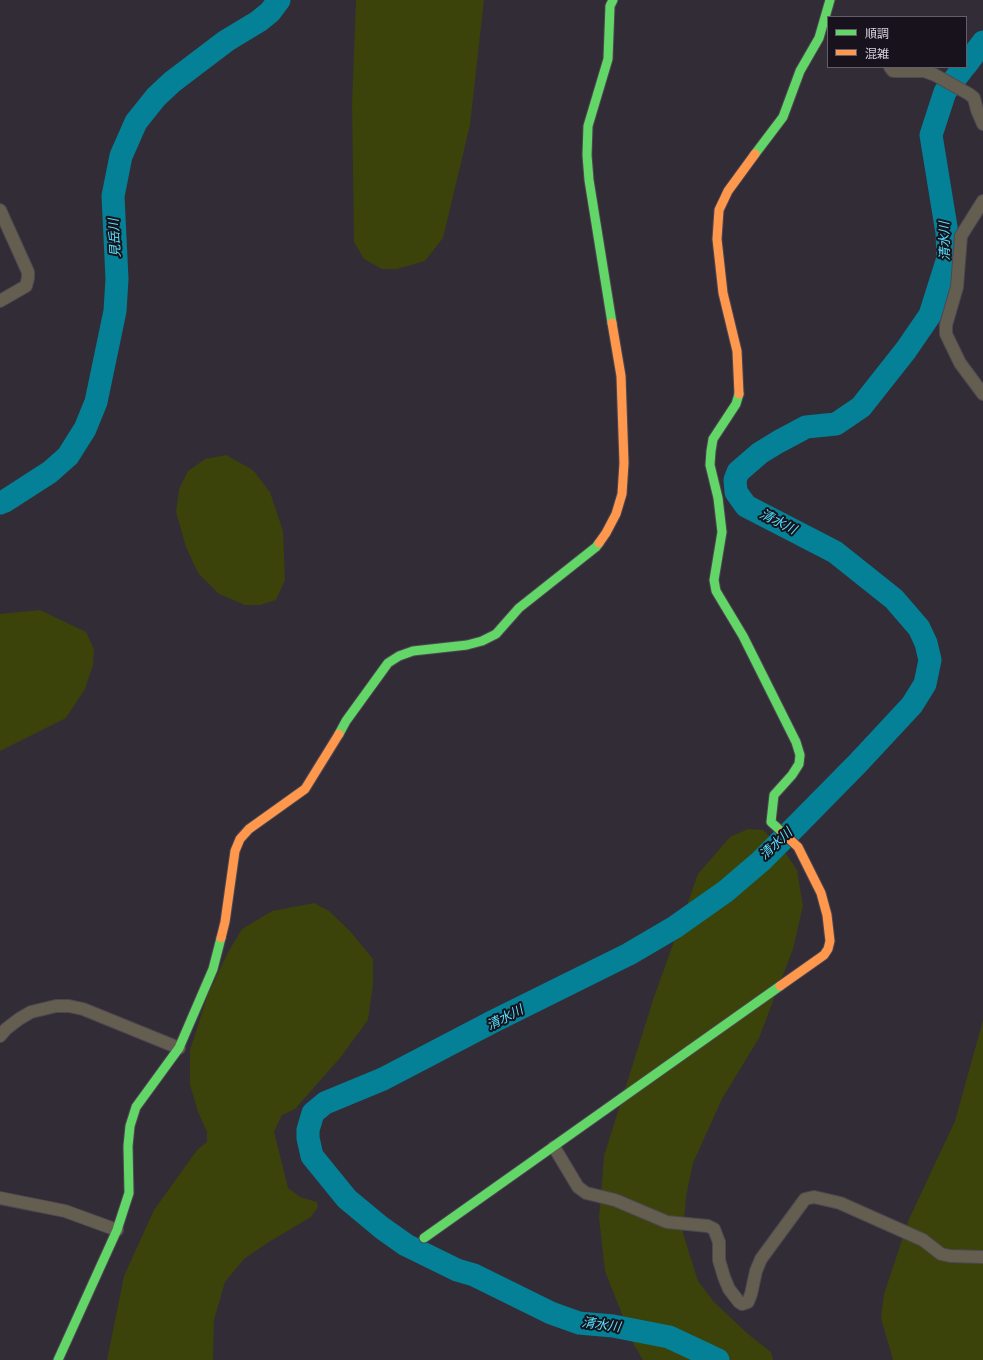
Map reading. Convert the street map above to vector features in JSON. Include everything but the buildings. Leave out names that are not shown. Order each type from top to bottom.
[{"type":"street","points":[[58,1360],[117,1230],[129,1194],[128,1146],[130,1126],[136,1107],[179,1048],[213,969],[225,922],[235,852],[240,839],[249,829],[305,789],[346,722],[388,663],[399,656],[413,651],[467,645],[482,641],[496,634],[519,608],[596,547],[606,533],[616,514],[622,494],[624,463],[621,376],[589,180],[587,155],[588,126],[608,59],[610,6],[613,0]]},
{"type":"street","points":[[827,16],[830,0]]},
{"type":"street","points":[[424,1238],[824,956],[828,950],[830,941],[827,915],[821,892],[798,847],[771,822],[774,795],[799,764],[800,755],[796,742],[743,636],[716,591],[714,580],[722,532],[718,498],[710,465],[713,439],[736,404],[740,392],[737,351],[723,294],[717,239],[719,210],[728,191],[782,117],[800,72],[824,38],[827,19]]},
{"type":"street","points":[[891,68],[893,71],[924,71],[946,80],[970,94],[974,98],[983,124]]},
{"type":"street","points":[[983,201],[961,236],[956,287],[946,325],[946,334],[960,363],[983,394]]},
{"type":"street","points":[[0,210],[28,272],[26,286],[0,302]]},
{"type":"street","points":[[0,1036],[18,1019],[31,1012],[56,1006],[69,1006],[83,1009],[179,1048]]},
{"type":"street","points":[[554,1147],[578,1188],[586,1193],[615,1200],[667,1222],[708,1226],[714,1229],[717,1234],[719,1260],[724,1277],[729,1289],[738,1302],[742,1304],[748,1302],[756,1271],[761,1259],[805,1199],[814,1197],[840,1203],[923,1240],[941,1254],[950,1256],[983,1257]]},
{"type":"street","points":[[0,1198],[65,1211],[117,1230]]},
{"type":"green space","points":[[356,0],[484,0],[470,125],[443,238],[425,261],[397,269],[382,269],[364,259],[354,242],[352,105]]},
{"type":"green space","points":[[226,455],[253,470],[270,492],[283,531],[285,580],[276,600],[260,605],[245,605],[219,594],[198,573],[186,547],[176,512],[179,489],[188,471],[205,459]]},
{"type":"green space","points":[[40,610],[86,632],[94,649],[93,665],[85,689],[66,718],[0,751],[0,614]]},
{"type":"green space","points":[[748,829],[763,830],[784,851],[797,870],[803,906],[793,949],[759,1038],[722,1099],[693,1163],[686,1197],[683,1233],[698,1281],[714,1302],[748,1334],[771,1352],[773,1360],[643,1360],[634,1345],[605,1271],[599,1218],[604,1156],[653,1000],[698,874],[730,837]]},
{"type":"green space","points":[[314,903],[329,911],[350,931],[373,959],[373,984],[368,1020],[340,1058],[295,1109],[282,1115],[274,1132],[288,1188],[300,1197],[317,1202],[318,1207],[311,1217],[244,1259],[225,1282],[214,1320],[213,1360],[107,1360],[124,1276],[154,1210],[197,1150],[207,1142],[207,1132],[198,1112],[190,1085],[190,1050],[207,997],[227,954],[242,929],[272,911]]},
{"type":"green space","points":[[983,1020],[983,1360],[893,1360],[881,1318],[884,1294],[909,1219],[955,1121]]},
{"type":"waterway","name":"見岳川","points":[[0,503],[50,472],[68,456],[85,429],[96,402],[115,311],[117,279],[113,196],[121,156],[136,122],[156,97],[172,82],[226,41],[259,21],[270,12],[279,0]]},
{"type":"waterway","name":"清水川","points":[[967,64],[983,42]]},
{"type":"waterway","name":"清水川","points":[[718,1360],[669,1337],[613,1326],[579,1323],[551,1313],[474,1275],[457,1270],[406,1245],[382,1228],[347,1199],[312,1156],[308,1138],[308,1130],[313,1113],[325,1103],[383,1079],[494,1021],[629,954],[675,927],[726,891],[761,861],[858,763],[912,705],[925,684],[930,660],[926,643],[919,628],[894,599],[835,552],[746,506],[736,492],[735,480],[738,472],[760,453],[778,442],[806,427],[836,424],[861,407],[906,350],[930,315],[948,258],[947,233],[931,135],[945,92],[963,68]]},
{"type":"traffic: fast","points":[[612,323],[589,180],[587,155],[588,126],[608,59],[610,6],[613,0]]},
{"type":"traffic: fast","points":[[755,154],[783,117],[800,71],[819,38],[830,0]]},
{"type":"traffic: fast","points":[[739,394],[736,404],[713,439],[711,451],[710,465],[718,498],[722,532],[714,580],[716,591],[743,636],[796,742],[800,755],[799,764],[792,775],[774,795],[771,822],[782,832]]},
{"type":"traffic: fast","points":[[339,734],[346,721],[388,663],[399,656],[413,651],[467,645],[482,641],[496,634],[519,608],[596,547],[599,543]]},
{"type":"traffic: fast","points":[[58,1360],[117,1230],[129,1193],[128,1146],[130,1126],[136,1107],[179,1048],[213,969],[221,938]]},
{"type":"traffic: fast","points":[[424,1238],[780,986]]},
{"type":"traffic: slow","points":[[739,394],[737,351],[723,293],[717,239],[719,210],[728,191],[755,154]]},
{"type":"traffic: slow","points":[[599,543],[616,514],[622,494],[624,463],[621,376],[612,323]]},
{"type":"traffic: slow","points":[[221,938],[225,922],[235,851],[240,839],[249,829],[305,789],[339,734]]},
{"type":"traffic: slow","points":[[780,986],[824,955],[828,949],[830,941],[827,915],[821,893],[798,847],[782,832]]}]
